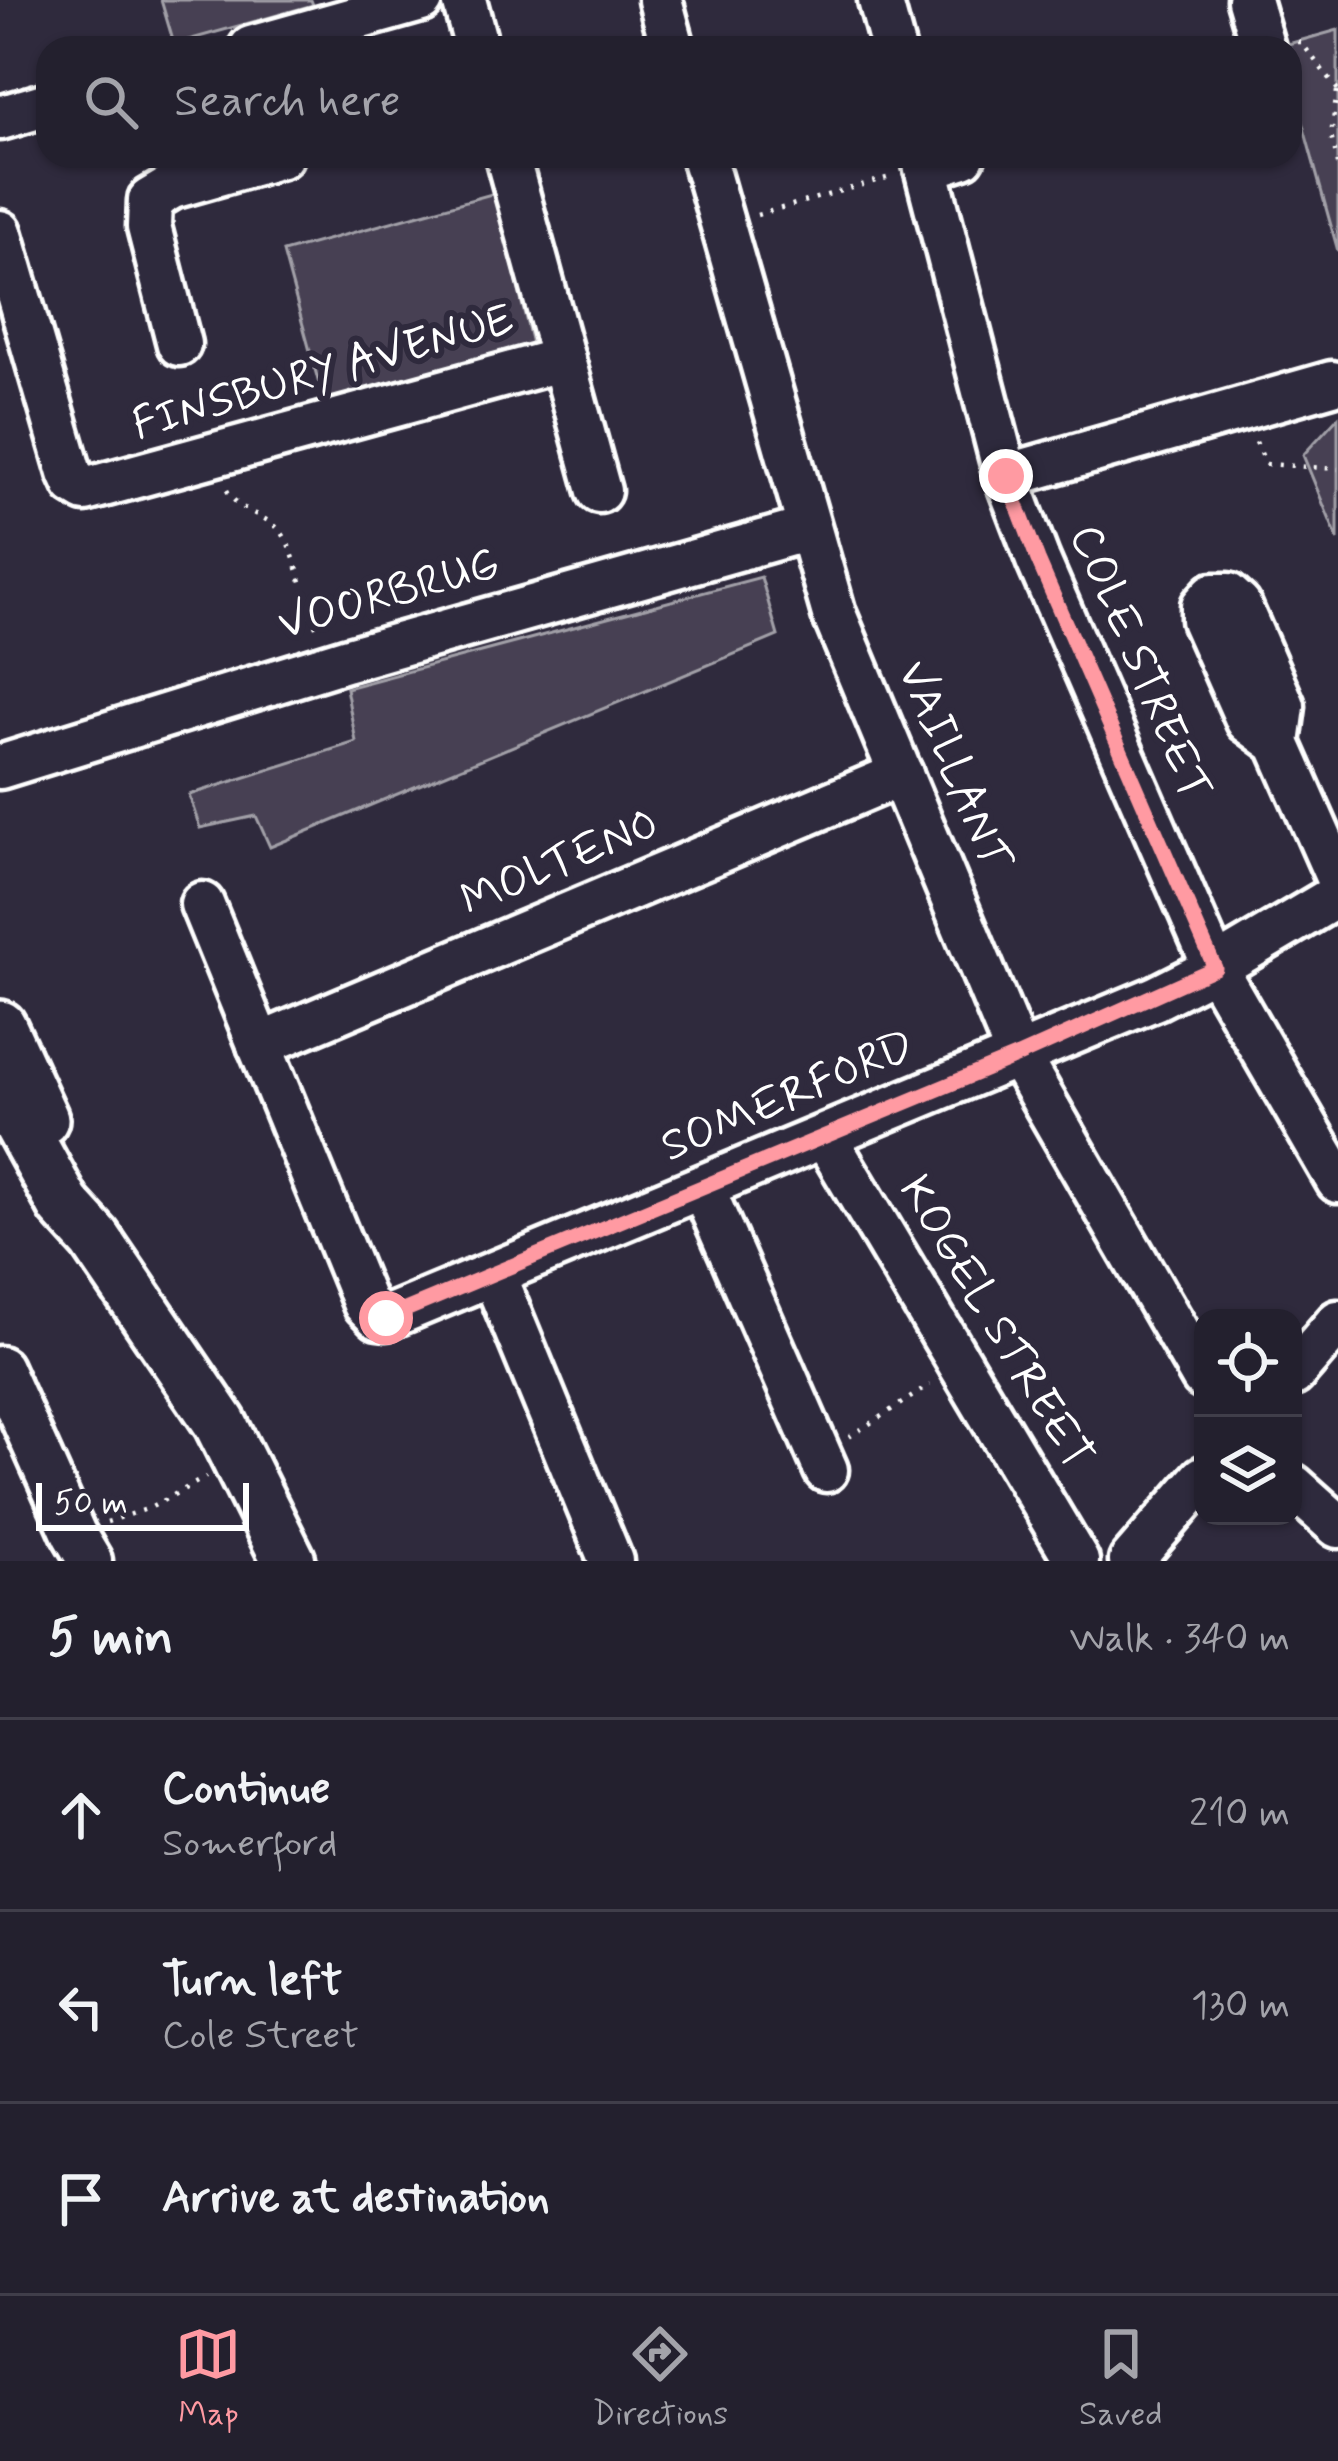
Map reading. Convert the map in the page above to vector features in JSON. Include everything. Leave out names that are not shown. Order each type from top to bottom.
[{"type":"main road","points":[[0,1027],[95,1239]]},
{"type":"main road","points":[[0,1088],[64,1205],[95,1239],[240,1458],[289,1561]]},
{"type":"street","points":[[294,36],[421,0]]},
{"type":"street","points":[[464,0],[474,36]]},
{"type":"street","points":[[660,0],[670,36]]},
{"type":"street","points":[[880,0],[890,36]]},
{"type":"street","points":[[1250,0],[1267,36]]},
{"type":"street","points":[[0,118],[36,108]]},
{"type":"street","points":[[179,344],[149,227],[150,200],[172,187],[238,168]]},
{"type":"street","points":[[510,168],[599,490]]},
{"type":"street","name":"VAILLANT","points":[[706,168],[834,614],[1018,1056],[1194,1360]]},
{"type":"street","name":"COLE STREET","points":[[940,168],[1006,476],[1038,560],[1215,968],[1338,1181]]},
{"type":"street","name":"FINSBURY AVENUE","points":[[0,232],[70,473],[75,484],[86,490],[563,359]]},
{"type":"street","points":[[1006,476],[1333,383]]},
{"type":"street","name":"VOORBRUG","points":[[0,767],[345,660],[808,529]]},
{"type":"street","points":[[1278,742],[1338,879]]},
{"type":"street","name":"MOLTENO","points":[[259,1046],[901,774]]},
{"type":"street","name":"SOMERFORD","points":[[259,1046],[365,1304],[378,1317],[398,1316],[1018,1056],[1215,968],[1338,895]]},
{"type":"street","points":[[202,904],[259,1046]]},
{"type":"street","name":"KOGEL STREET","points":[[825,1137],[1077,1561]]},
{"type":"street","points":[[703,1189],[823,1462]]},
{"type":"street","points":[[494,1276],[610,1561]]},
{"type":"street","points":[[1302,1364],[1338,1322]]},
{"type":"street","points":[[0,1370],[82,1547]]},
{"type":"street","points":[[1131,1561],[1194,1488]]},
{"type":"street","points":[[1302,1494],[1338,1526]]},
{"type":"path","points":[[1302,43],[1337,91],[1331,136],[1338,164]]},
{"type":"path","points":[[722,224],[820,199],[910,168]]},
{"type":"path","points":[[1242,409],[1266,464],[1338,469]]},
{"type":"path","points":[[217,455],[233,502],[267,520],[285,538],[317,631],[345,660]]},
{"type":"path","points":[[823,1462],[961,1366]]},
{"type":"path","points":[[82,1547],[240,1458]]},
{"type":"shaded area","points":[[161,0],[311,0],[313,5],[203,36],[172,36]]},
{"type":"shaded area","points":[[1338,30],[1338,251],[1302,121],[1302,40]]},
{"type":"shaded area","points":[[495,193],[533,348],[325,406],[283,252]]},
{"type":"shaded area","points":[[1338,417],[1338,540],[1303,455]]},
{"type":"shaded area","points":[[761,577],[778,636],[270,847],[256,816],[200,828],[189,795],[356,742],[346,688]]},
{"type":"route","points":[[386,1318],[1156,998],[1215,968],[1006,476]]}]
